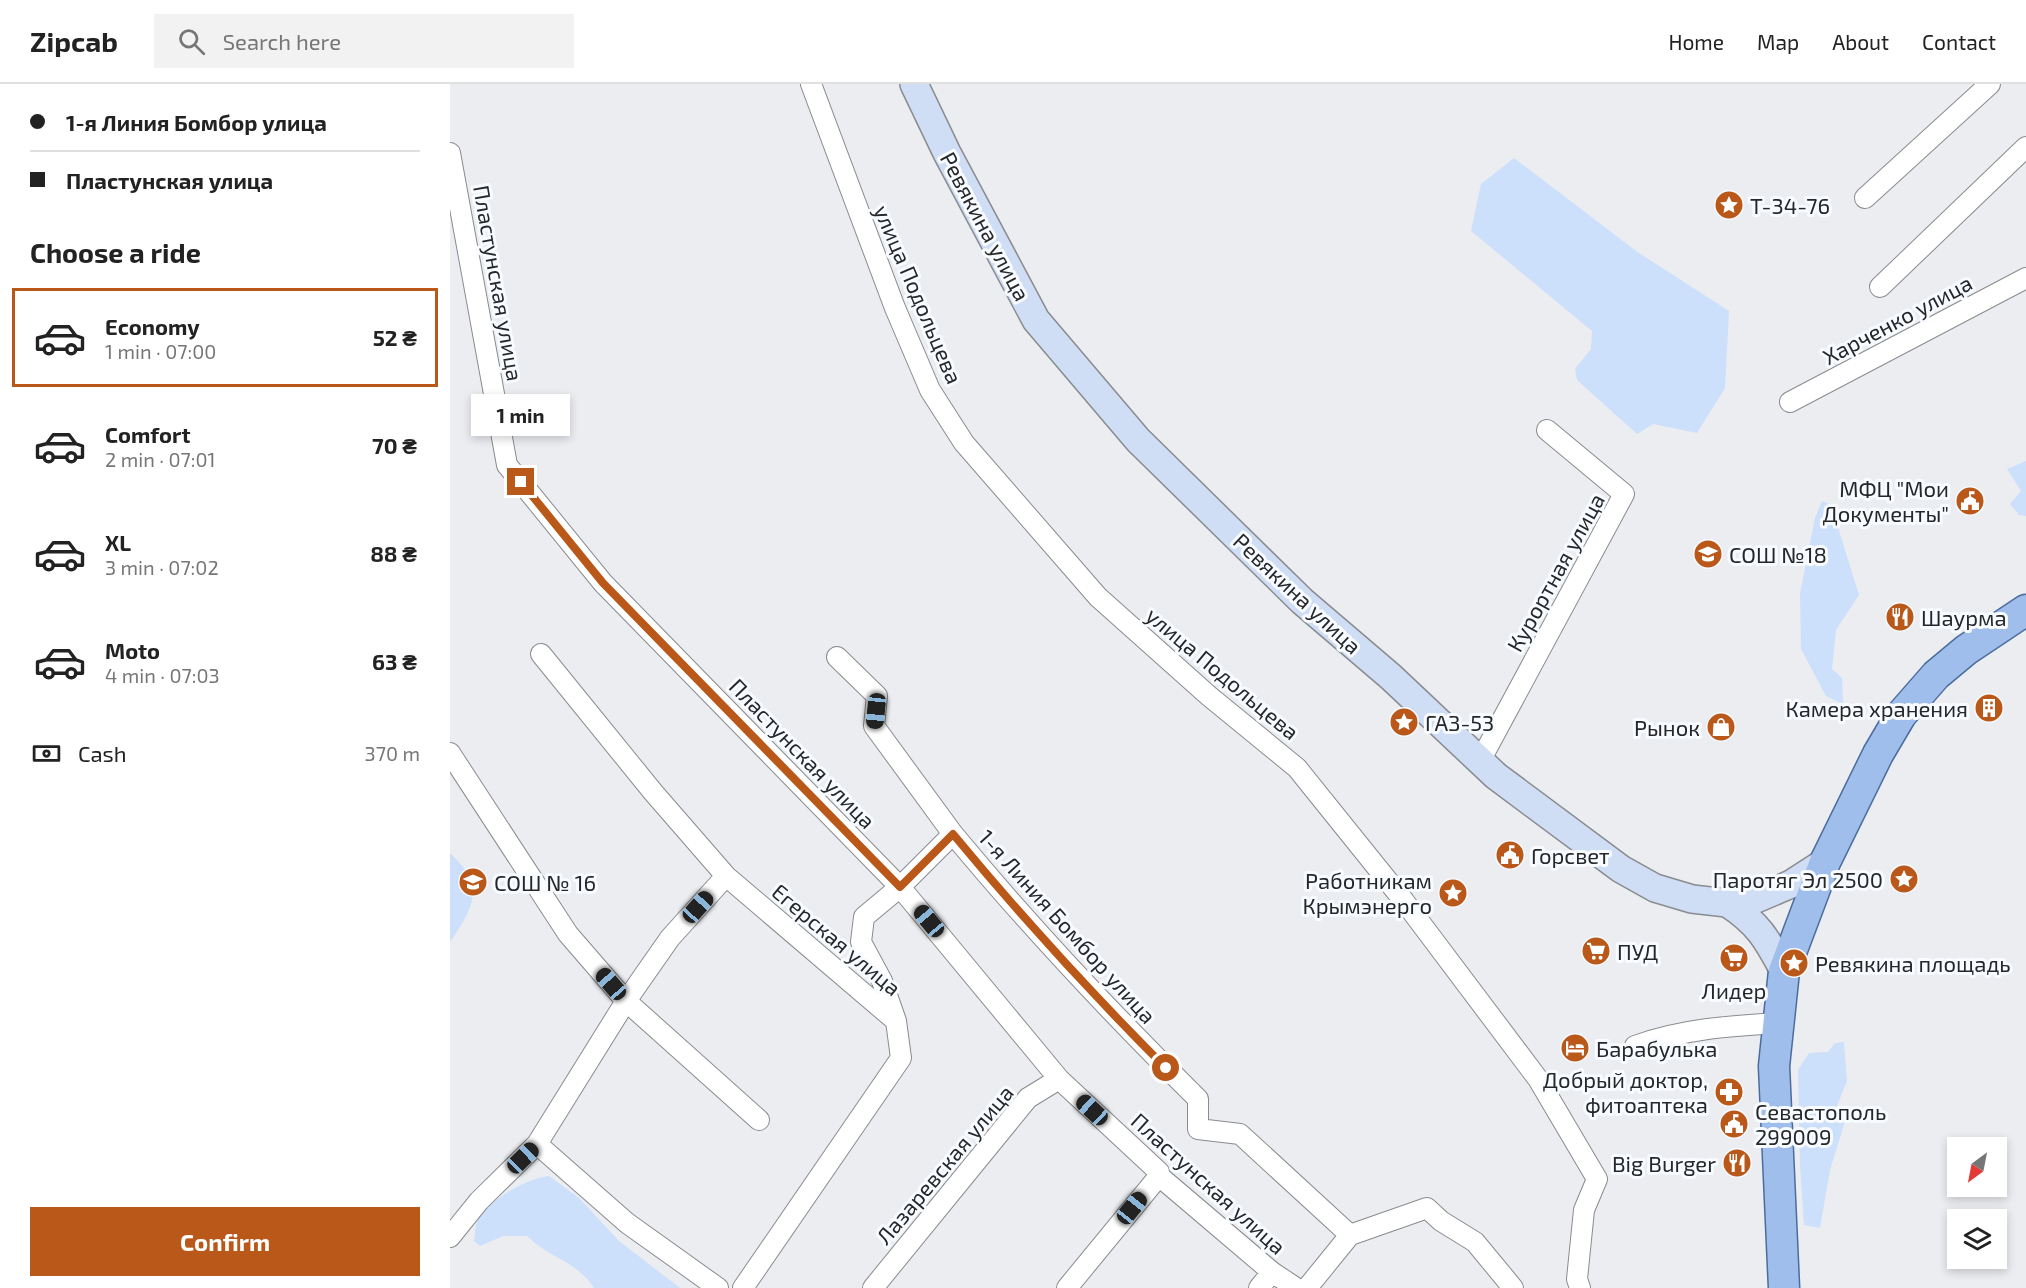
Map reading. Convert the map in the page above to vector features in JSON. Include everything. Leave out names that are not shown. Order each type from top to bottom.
[{"type":"main road","name":"Ревякина улица","points":[[914,84],[946,153],[1036,320],[1138,440],[1302,601],[1391,677],[1496,776],[1630,873],[1655,888],[1692,899],[1727,903],[1748,901],[1777,891],[1825,862]]},
{"type":"main road","points":[[1784,1288],[1774,1108],[1774,1066],[1784,971],[1825,862],[1878,754],[1901,715],[1918,693],[1966,650],[2026,610]]},
{"type":"main road","points":[[1727,903],[1750,917],[1764,934],[1784,971]]},
{"type":"street","name":"улица Подольцева","points":[[811,84],[895,308],[930,390],[964,443],[1098,597],[1209,696],[1298,768],[1404,901],[1538,1078],[1597,1179],[1584,1210],[1577,1279],[1580,1288]]},
{"type":"street","points":[[1865,198],[1990,84]]},
{"type":"street","points":[[1880,287],[2026,147]]},
{"type":"street","name":"Пластунская улица","points":[[450,153],[457,225],[507,465],[603,583],[900,887],[1059,1078],[1158,1172],[1159,1176],[1272,1272],[1296,1288]]},
{"type":"street","name":"Харченко улица","points":[[1790,402],[2026,278]]},
{"type":"street","name":"Курортная улица","points":[[1479,760],[1624,494],[1547,430]]},
{"type":"street","name":"Егерская улица","points":[[541,654],[653,792],[726,876],[896,1021],[902,1058],[743,1288]]},
{"type":"street","points":[[837,657],[877,696],[874,726],[953,834]]},
{"type":"street","points":[[450,753],[568,934],[626,1001],[759,1120]]},
{"type":"street","name":"1-я Линия Бомбор улица","points":[[896,1021],[882,981],[861,942],[864,917],[900,887],[953,834],[1012,906],[1080,980],[1198,1099],[1198,1130],[1240,1134],[1350,1235]]},
{"type":"street","points":[[450,1237],[478,1201],[537,1144],[626,1001],[670,938],[726,876]]},
{"type":"street","points":[[1635,1046],[1669,1034],[1697,1029],[1778,1023]]},
{"type":"street","name":"Лазаревская улица","points":[[873,1288],[1028,1098],[1059,1078]]},
{"type":"street","points":[[537,1144],[627,1223],[718,1288]]},
{"type":"street","points":[[1067,1288],[1159,1176]]},
{"type":"street","points":[[1307,1288],[1350,1235],[1427,1208],[1441,1221],[1475,1242],[1514,1288]]},
{"type":"street","points":[[1259,1288],[1272,1272]]},
{"type":"shaded area","points":[[1514,158],[1636,251],[1729,311],[1725,388],[1697,433],[1653,424],[1637,434],[1577,380],[1575,369],[1591,349],[1592,331],[1471,231],[1481,184]]},
{"type":"shaded area","points":[[2026,461],[2026,516],[2019,515],[2010,504],[2021,491],[2007,469]]},
{"type":"shaded area","points":[[1822,501],[1831,505],[1859,595],[1836,630],[1832,669],[1842,678],[1843,704],[1826,696],[1801,649],[1800,593],[1815,518]]},
{"type":"shaded area","points":[[450,853],[469,876],[472,897],[465,918],[450,942]]},
{"type":"shaded area","points":[[1844,1042],[1847,1081],[1836,1108],[1846,1118],[1830,1170],[1820,1228],[1804,1225],[1798,1070],[1809,1053],[1828,1052],[1835,1043]]},
{"type":"shaded area","points":[[549,1176],[579,1198],[619,1241],[680,1288],[594,1288],[571,1265],[544,1250],[527,1236],[503,1236],[480,1246],[474,1241],[477,1222],[489,1206],[519,1186]]},
{"type":"place","name":"Т-34-76","points":[[1729,205]]},
{"type":"place","name":"МФЦ \"Мои Документы\"","points":[[1970,501]]},
{"type":"place","name":"СОШ №18","points":[[1708,554]]},
{"type":"place","name":"Шаурма","points":[[1900,617]]},
{"type":"place","name":"Камера хранения","points":[[1989,708]]},
{"type":"place","name":"ГАЗ-53","points":[[1404,722]]},
{"type":"place","name":"Рынок","points":[[1721,727]]},
{"type":"place","name":"Горсвет","points":[[1510,855]]},
{"type":"place","name":"Паротяг Эл 2500","points":[[1904,879]]},
{"type":"place","name":"СОШ № 16","points":[[473,882]]},
{"type":"place","name":"Работникам Крымэнерго","points":[[1453,893]]},
{"type":"place","name":"ПУД","points":[[1596,951]]},
{"type":"place","name":"Лидер","points":[[1734,958]]},
{"type":"place","name":"Ревякина площадь","points":[[1794,963]]},
{"type":"place","name":"Барабулька","points":[[1575,1048]]},
{"type":"place","name":"Добрый доктор, фитоаптека","points":[[1729,1092]]},
{"type":"place","name":"Севастополь 299009","points":[[1734,1124]]},
{"type":"place","name":"Big Burger","points":[[1737,1163]]},
{"type":"route","points":[[521,482],[603,583],[900,887],[953,834],[1012,906],[1166,1068]]}]
